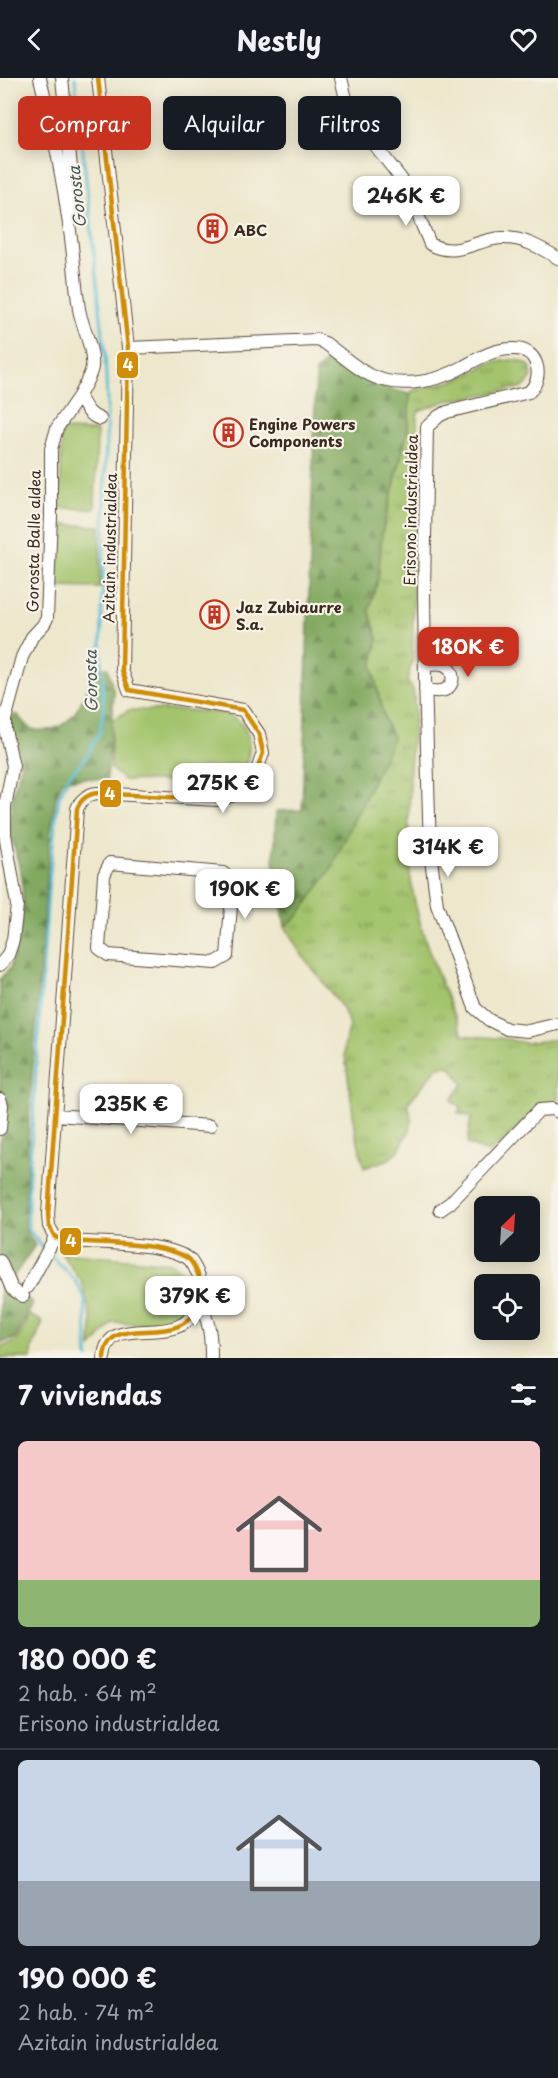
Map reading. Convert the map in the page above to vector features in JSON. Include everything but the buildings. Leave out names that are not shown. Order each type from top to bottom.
[{"type":"street","name":"Gorosta Balle aldea","points":[[0,965],[8,955],[13,940],[17,905],[5,834],[5,806],[13,766],[4,720],[22,657],[32,637],[47,618],[51,449],[57,428],[79,396],[92,368],[91,351],[83,331],[79,310],[70,232],[53,132],[39,78]]},
{"type":"street","points":[[62,78],[74,188],[74,215],[70,232]]},
{"type":"street","name":"Azitain industrialdea","points":[[52,1242],[48,1215],[79,804],[89,794],[97,793],[217,800],[237,794],[256,773],[263,753],[259,734],[243,710],[129,690],[122,670],[128,348],[98,78]]},
{"type":"street","points":[[341,78],[351,120],[368,136],[405,184],[430,244],[455,251],[500,238],[517,239],[536,245],[558,258]]},
{"type":"street","name":"Erisono industrialdea","points":[[128,348],[317,340],[325,342],[376,378],[412,383],[446,376],[483,356],[500,350],[517,348],[531,355],[537,365],[538,373],[537,380],[529,392],[447,412],[438,416],[427,427],[425,684],[430,851],[437,905],[460,972],[476,1008],[489,1020],[507,1029],[528,1031],[558,1024]]},
{"type":"street","points":[[79,396],[88,412],[100,419]]},
{"type":"street","points":[[425,665],[446,666],[452,673],[453,679],[450,686],[442,691],[425,684]]},
{"type":"street","points":[[110,863],[223,873],[232,882],[227,956],[215,963],[108,955],[99,948],[102,907],[104,875],[110,863]]},
{"type":"street","points":[[0,1099],[2,1105],[0,1128]]},
{"type":"street","points":[[440,1210],[450,1203],[539,1110],[552,1109],[558,1112]]},
{"type":"street","points":[[55,1115],[210,1126]]},
{"type":"street","points":[[0,1260],[12,1289],[26,1291],[52,1242],[67,1241],[160,1248],[190,1260],[198,1273],[201,1287],[199,1303],[186,1323],[172,1330],[119,1334],[107,1345],[104,1358]]},
{"type":"street","points":[[199,1303],[209,1322],[211,1358]]},
{"type":"green space","points":[[327,361],[382,387],[410,394],[408,430],[382,532],[378,579],[369,610],[378,639],[372,666],[384,718],[393,738],[330,871],[297,917],[285,926],[274,864],[276,811],[302,810],[316,372]]},
{"type":"green space","points":[[521,361],[530,366],[532,377],[524,387],[446,401],[418,411],[417,416],[412,661],[407,682],[414,696],[410,766],[410,868],[414,898],[423,933],[463,1035],[525,1043],[558,1039],[558,1105],[542,1104],[489,1153],[467,1144],[471,1117],[458,1113],[462,1108],[451,1100],[463,1084],[450,1066],[438,1067],[408,1103],[412,1121],[409,1132],[398,1151],[389,1159],[364,1168],[355,1128],[344,1047],[350,1026],[342,1007],[299,951],[285,926],[297,917],[393,738],[384,718],[372,666],[378,639],[369,610],[378,579],[382,532],[408,430],[410,394],[412,391],[452,381],[491,363]]},
{"type":"green space","points":[[62,430],[97,431],[95,509],[60,508]]},
{"type":"green space","points":[[55,524],[100,526],[100,588],[54,587]]},
{"type":"green space","points":[[97,666],[108,668],[114,693],[107,780],[86,778],[63,780],[56,797],[50,838],[29,1118],[25,1229],[35,1245],[12,1279],[16,1289],[33,1304],[15,1339],[0,1343],[0,1142],[4,1117],[0,1093],[0,979],[10,968],[23,905],[22,877],[9,827],[13,793],[21,767],[19,749],[10,728],[9,719],[17,714],[26,726],[33,730],[58,727],[74,714],[80,705]]},
{"type":"green space","points":[[129,710],[199,711],[234,718],[242,724],[247,734],[249,753],[246,763],[242,771],[230,783],[124,780],[111,769],[111,721]]},
{"type":"green space","points":[[61,1253],[172,1263],[179,1270],[187,1286],[186,1304],[175,1318],[166,1322],[146,1325],[113,1323],[91,1348],[92,1320],[82,1282]]},
{"type":"green space","points":[[30,1315],[43,1322],[32,1349],[32,1358],[0,1358],[0,1347],[16,1342]]},
{"type":"waterway","name":"Gorosta","points":[[45,1251],[28,1229],[28,1189],[48,892],[55,823],[59,797],[68,777],[87,756],[100,731],[104,708],[101,656],[107,401],[105,354],[75,78]]},
{"type":"waterway","name":"Gorosta","points":[[50,1255],[76,1281],[85,1299],[88,1358]]},
{"type":"transit line","name":"4","points":[[98,78],[128,348],[122,670],[129,690],[243,710],[259,734],[263,753],[256,773],[237,794],[217,800],[97,793],[85,798],[77,809],[49,1226],[55,1237],[67,1241],[130,1244],[178,1253],[191,1261],[201,1285],[199,1301],[191,1317],[178,1326],[163,1330],[118,1335],[108,1343],[104,1358]]},
{"type":"place","name":"ABC","points":[[213,229]]},
{"type":"place","name":"Engine Powers Components","points":[[228,432]]},
{"type":"place","name":"Jaz Zubiaurre S.a.","points":[[215,615]]}]
